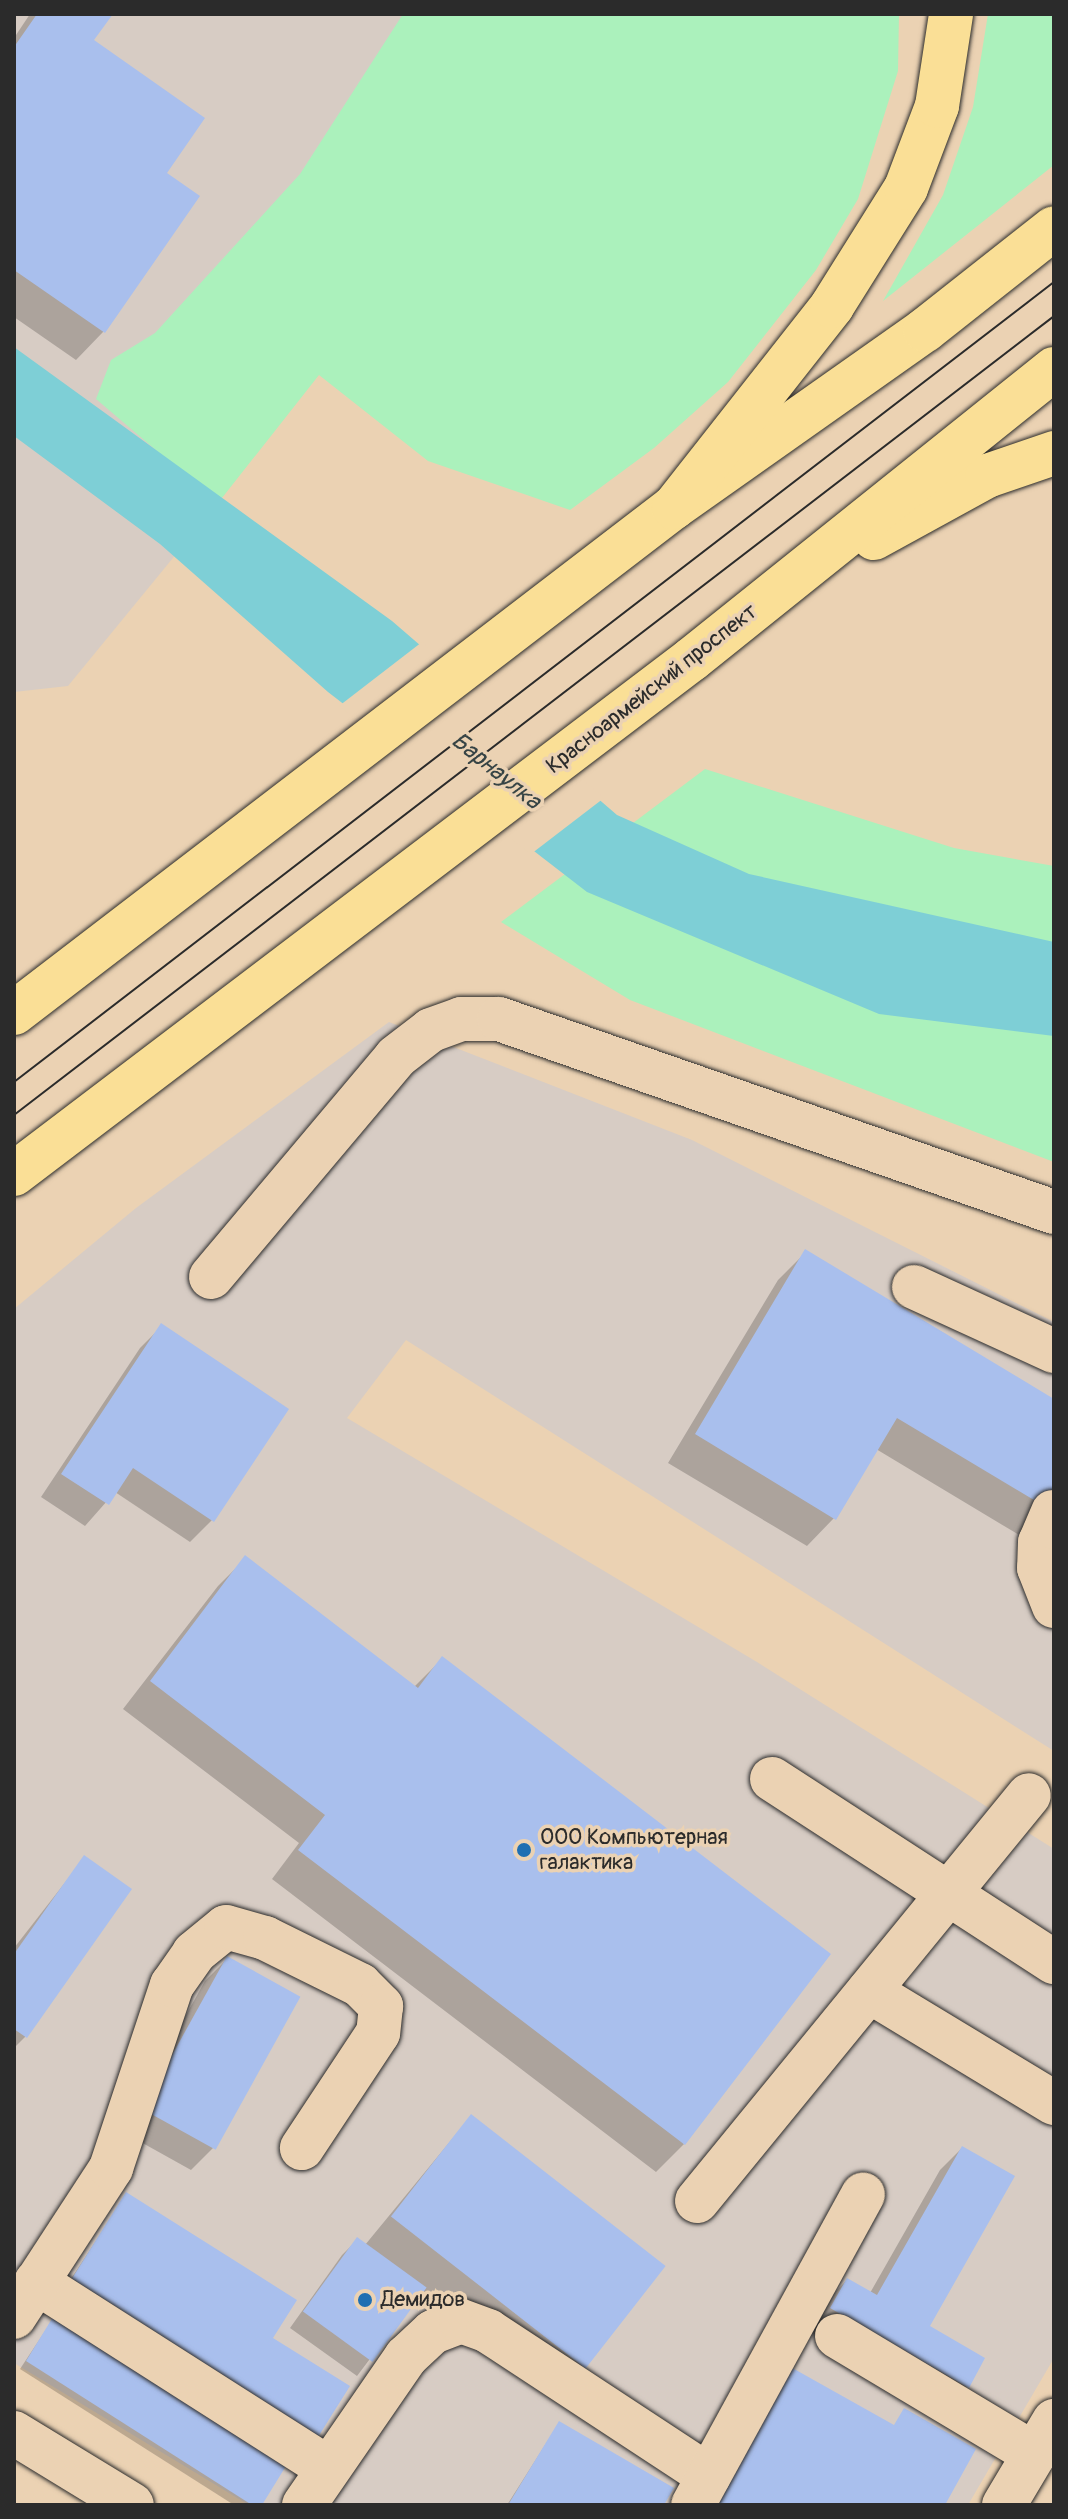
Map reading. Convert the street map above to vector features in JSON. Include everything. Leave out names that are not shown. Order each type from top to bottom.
[{"type":"main road","points":[[674,507],[832,306],[906,188],[937,106],[951,14]]},
{"type":"main road","points":[[14,1013],[674,507],[925,330],[1054,228]]},
{"type":"main road","name":"Красноармейский проспект","points":[[14,1174],[692,659],[1054,369]]},
{"type":"main road","points":[[780,589],[987,476],[1054,453]]},
{"type":"street","points":[[211,1277],[396,1057],[431,1030],[461,1019],[499,1019],[1054,1212]]},
{"type":"street","points":[[914,1287],[1054,1351]]},
{"type":"street","points":[[1053,1512],[1040,1542],[1039,1568],[1054,1606]]},
{"type":"street","points":[[772,1779],[1054,1962]]},
{"type":"street","points":[[697,2201],[1029,1795]]},
{"type":"street","points":[[302,2148],[378,2033],[381,2006],[360,1985],[265,1938],[226,1927],[194,1953],[172,1985],[111,2168],[25,2300],[328,2468]]},
{"type":"street","points":[[869,1991],[1054,2103]]},
{"type":"street","points":[[304,2505],[406,2357],[433,2332],[461,2321],[488,2331],[701,2491],[863,2195]]},
{"type":"street","points":[[837,2336],[1044,2438],[1004,2505]]},
{"type":"street","points":[[14,2433],[132,2505]]},
{"type":"shaded area","points":[[14,14],[587,14],[218,503],[68,686],[14,692]]},
{"type":"shaded area","points":[[389,1022],[692,1140],[1054,1322],[1054,1751],[406,1340],[347,1418],[757,1662],[1054,1849],[1054,2358],[968,2505],[249,2505],[14,2363],[14,1309],[136,1208]]},
{"type":"green space","points":[[403,14],[899,14],[898,71],[858,199],[816,270],[728,382],[654,448],[570,510],[428,461],[319,375],[218,503],[96,399],[111,360],[155,333],[300,174]]},
{"type":"green space","points":[[988,14],[1054,14],[1054,165],[883,301],[943,195],[973,107]]},
{"type":"green space","points":[[705,769],[954,848],[1054,866],[1054,1162],[630,1000],[501,922]]},
{"type":"water","name":"Барнаулка","points":[[14,347],[392,621],[617,815],[749,874],[1054,942],[1054,1036],[879,1014],[587,892],[328,692],[160,544],[14,436]]},
{"type":"pier","points":[[422,642],[604,798],[531,854],[339,706]]},
{"type":"building","points":[[37,14],[113,14],[94,40],[205,118],[167,173],[200,196],[105,333],[14,270],[14,47]]},
{"type":"building","points":[[805,1249],[1054,1399],[1054,1512],[897,1418],[836,1520],[695,1434]]},
{"type":"building","points":[[161,1323],[289,1409],[214,1522],[133,1468],[109,1505],[61,1474]]},
{"type":"building","points":[[245,1555],[418,1688],[442,1656],[831,1954],[685,2145],[298,1850],[325,1815],[150,1681]]},
{"type":"building","points":[[84,1855],[132,1889],[27,2038],[14,2029],[14,1954]]},
{"type":"building","points":[[227,1956],[300,1997],[216,2150],[142,2109]]},
{"type":"building","points":[[471,2114],[666,2266],[586,2369],[391,2216]]},
{"type":"building","points":[[962,2146],[1015,2176],[930,2326],[985,2358],[969,2388],[830,2308],[847,2278],[877,2295]]},
{"type":"building","points":[[126,2192],[297,2300],[273,2338],[350,2386],[318,2437],[71,2280]]},
{"type":"building","name":"Демидов","points":[[357,2237],[427,2288],[372,2362],[303,2311]]},
{"type":"building","points":[[53,2317],[286,2466],[262,2505],[252,2505],[26,2361]]},
{"type":"building","points":[[787,2365],[894,2425],[904,2408],[976,2449],[945,2505],[709,2505]]},
{"type":"building","points":[[559,2421],[674,2488],[664,2505],[508,2505]]},
{"type":"tram line","points":[[14,1082],[1054,282]]},
{"type":"tram line","points":[[14,1115],[1054,316]]},
{"type":"place","name":"ООО Компьютерная галактика","points":[[524,1850]]},
{"type":"place","name":"Демидов","points":[[365,2300]]}]
